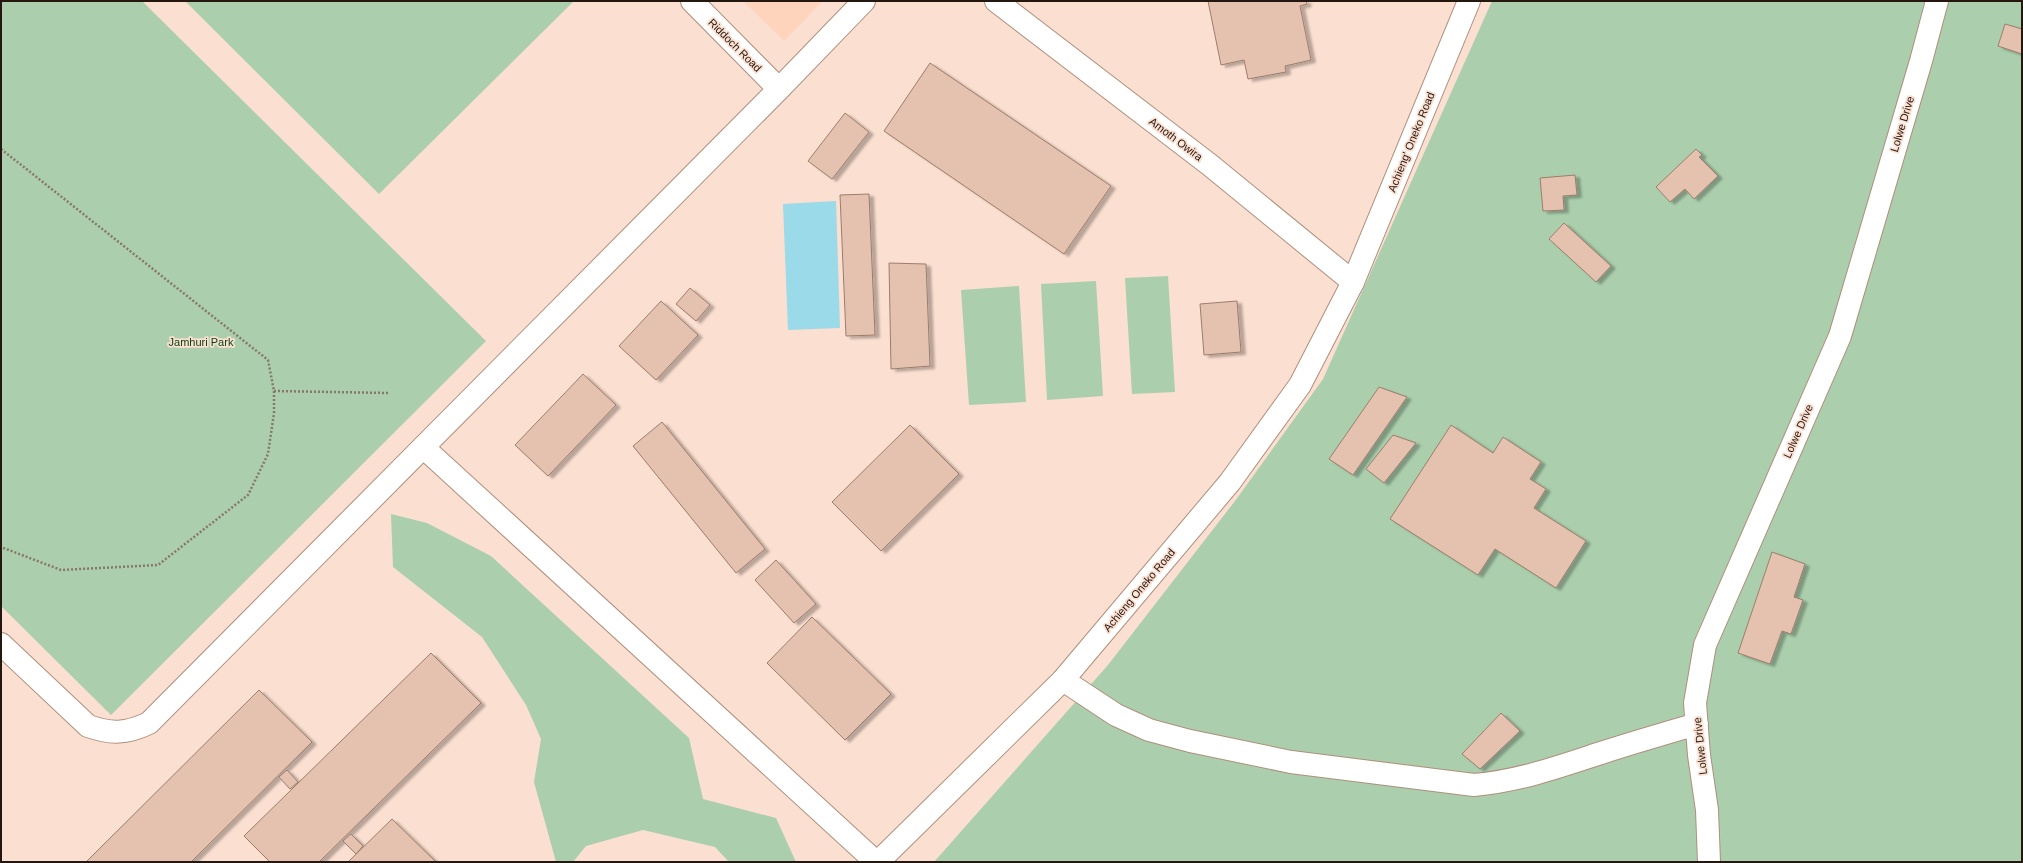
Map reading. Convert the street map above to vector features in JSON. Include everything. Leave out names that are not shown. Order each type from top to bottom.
[{"type":"street","name":"Riddoch Road","points":[[692,1],[778,89]]},
{"type":"street","points":[[1,644],[88,726],[104,731],[119,732],[135,730],[149,723],[864,1]]},
{"type":"street","name":"Amoth Owira","points":[[996,1],[1210,165],[1353,282]]},
{"type":"street","name":"Achieng' Oneko Road","points":[[1353,282],[1469,1]]},
{"type":"street","name":"Lolwe Drive","points":[[1709,862],[1707,810],[1699,755],[1695,703],[1705,645],[1840,336],[1921,61],[1937,1]]},
{"type":"street","name":"Achieng Oneko Road","points":[[877,862],[1063,680],[1230,482],[1300,385],[1353,282]]},
{"type":"street","points":[[423,447],[877,862]]},
{"type":"street","points":[[1063,680],[1116,716],[1149,730],[1190,741],[1291,762],[1474,785],[1502,783],[1553,770],[1604,752],[1697,724]]},
{"type":"path","points":[[1,149],[268,360],[274,391],[274,413],[268,454],[248,495],[158,565],[61,570],[1,547]]},
{"type":"path","points":[[274,391],[389,393]]},
{"type":"shaded area","points":[[743,1],[823,1],[784,41]]},
{"type":"green space","name":"Jamhuri Park","points":[[1,1],[142,1],[486,341],[111,715],[1,606]]},
{"type":"green space","points":[[185,1],[574,1],[379,194]]},
{"type":"green space","points":[[1492,1],[2022,1],[2022,862],[934,862],[1108,665],[1235,501],[1323,379]]},
{"type":"green space","points":[[1168,276],[1175,392],[1132,394],[1125,278]]},
{"type":"green space","points":[[1096,281],[1103,396],[1047,400],[1041,284]]},
{"type":"green space","points":[[1019,286],[1026,402],[969,405],[961,290]]},
{"type":"green space","points":[[391,514],[427,523],[491,556],[689,738],[703,799],[776,818],[796,862],[729,862],[715,847],[643,830],[586,846],[573,862],[556,862],[534,782],[541,739],[526,705],[482,637],[393,567]]},
{"type":"water","points":[[836,201],[840,328],[788,330],[783,204]]},
{"type":"building","points":[[1208,1],[1306,1],[1307,4],[1300,6],[1311,60],[1285,66],[1286,72],[1248,79],[1244,60],[1221,65]]},
{"type":"building","points":[[2005,24],[2022,29],[2022,54],[1998,46]]},
{"type":"building","points":[[930,63],[1111,186],[1064,254],[884,131]]},
{"type":"building","points":[[845,113],[869,132],[832,179],[808,161]]},
{"type":"building","points":[[1696,149],[1702,155],[1699,157],[1718,176],[1694,199],[1685,189],[1670,202],[1656,187]]},
{"type":"building","points":[[1575,175],[1577,195],[1563,196],[1564,210],[1543,211],[1540,178]]},
{"type":"building","points":[[869,194],[875,335],[846,336],[840,195]]},
{"type":"building","points":[[1564,223],[1611,266],[1596,282],[1549,239]]},
{"type":"building","points":[[889,263],[926,264],[930,366],[891,369]]},
{"type":"building","points":[[690,288],[710,305],[696,321],[676,304]]},
{"type":"building","points":[[661,301],[698,335],[656,380],[619,346]]},
{"type":"building","points":[[1237,301],[1241,352],[1204,355],[1200,304]]},
{"type":"building","points":[[583,374],[616,405],[548,476],[515,445]]},
{"type":"building","points":[[1379,387],[1407,397],[1353,475],[1329,459]]},
{"type":"building","points":[[662,422],[765,549],[736,573],[633,446]]},
{"type":"building","points":[[910,425],[959,474],[881,551],[832,502]]},
{"type":"building","points":[[1451,425],[1493,453],[1503,437],[1541,462],[1530,479],[1546,489],[1534,508],[1586,541],[1556,588],[1495,549],[1478,575],[1390,519]]},
{"type":"building","points":[[1393,435],[1416,443],[1384,483],[1366,469]]},
{"type":"building","points":[[1772,552],[1805,564],[1794,597],[1803,600],[1791,634],[1782,631],[1770,664],[1738,653]]},
{"type":"building","points":[[776,560],[816,604],[794,623],[755,580]]},
{"type":"building","points":[[812,617],[891,694],[845,740],[767,663]]},
{"type":"building","points":[[431,653],[481,703],[319,862],[270,862],[244,836]]},
{"type":"building","points":[[259,690],[312,742],[191,862],[86,862]]},
{"type":"building","points":[[1501,713],[1520,731],[1480,769],[1462,754]]},
{"type":"building","points":[[287,770],[298,782],[290,789],[279,777]]},
{"type":"building","points":[[392,819],[436,862],[348,862]]},
{"type":"building","points":[[351,834],[363,846],[356,854],[343,841]]}]
